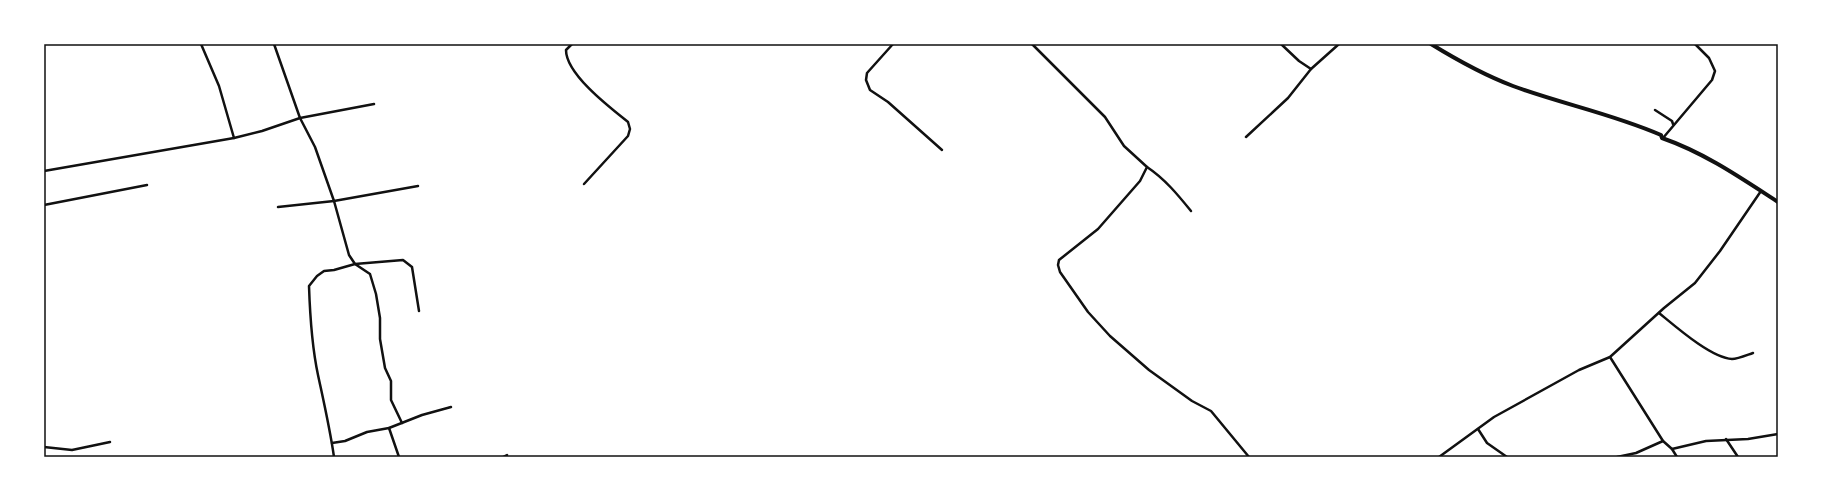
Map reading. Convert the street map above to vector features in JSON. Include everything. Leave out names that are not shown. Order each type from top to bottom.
[{"type":"main road","points":[[1431,44],[1452,57],[1493,78],[1513,86],[1636,124],[1661,135],[1662,138],[1684,146],[1715,162],[1778,202]]},
{"type":"street","points":[[201,44],[219,86],[234,138]]},
{"type":"street","points":[[274,44],[300,118],[315,147],[334,201],[349,255],[355,264],[370,274],[376,294],[380,318],[380,339],[385,368],[391,381],[391,400],[402,423]]},
{"type":"street","points":[[572,44],[566,50],[566,58],[581,80],[628,122],[630,129],[628,136],[584,184]]},
{"type":"street","points":[[893,44],[867,73],[867,85],[870,90],[888,102],[942,150]]},
{"type":"street","points":[[1032,44],[1105,117],[1124,146],[1158,174],[1191,211]]},
{"type":"street","points":[[1281,44],[1298,61],[1311,70]]},
{"type":"street","points":[[1246,137],[1288,98],[1311,70],[1339,44]]},
{"type":"street","points":[[1662,138],[1712,80],[1715,71],[1709,58],[1696,44]]},
{"type":"street","points":[[44,171],[234,138],[262,131],[300,118],[374,104]]},
{"type":"street","points":[[1655,110],[1672,120],[1673,124]]},
{"type":"street","points":[[1148,167],[1140,181],[1098,229],[1059,260],[1059,269],[1088,312],[1110,336],[1149,370],[1192,401],[1211,411],[1249,457]]},
{"type":"street","points":[[44,205],[147,185]]},
{"type":"street","points":[[278,207],[334,201],[418,186]]},
{"type":"street","points":[[1439,457],[1494,417],[1579,370],[1610,357],[1695,283],[1720,251],[1761,191]]},
{"type":"street","points":[[334,457],[326,406],[318,374],[308,286],[324,271],[334,270],[355,264],[400,260],[406,261],[412,267],[419,311]]},
{"type":"street","points":[[1659,313],[1684,334],[1718,354],[1733,359],[1753,353]]},
{"type":"street","points":[[1610,357],[1663,441],[1678,457]]},
{"type":"street","points":[[332,443],[345,441],[367,432],[389,428],[451,407]]},
{"type":"street","points":[[389,428],[398,457]]},
{"type":"street","points":[[1478,429],[1487,443],[1507,457]]},
{"type":"street","points":[[1672,449],[1706,441],[1748,439],[1778,434]]},
{"type":"street","points":[[1725,439],[1738,457]]},
{"type":"street","points":[[1617,457],[1636,453],[1663,441]]},
{"type":"street","points":[[44,447],[72,450],[110,442]]},
{"type":"street","points":[[503,457],[507,455]]}]
